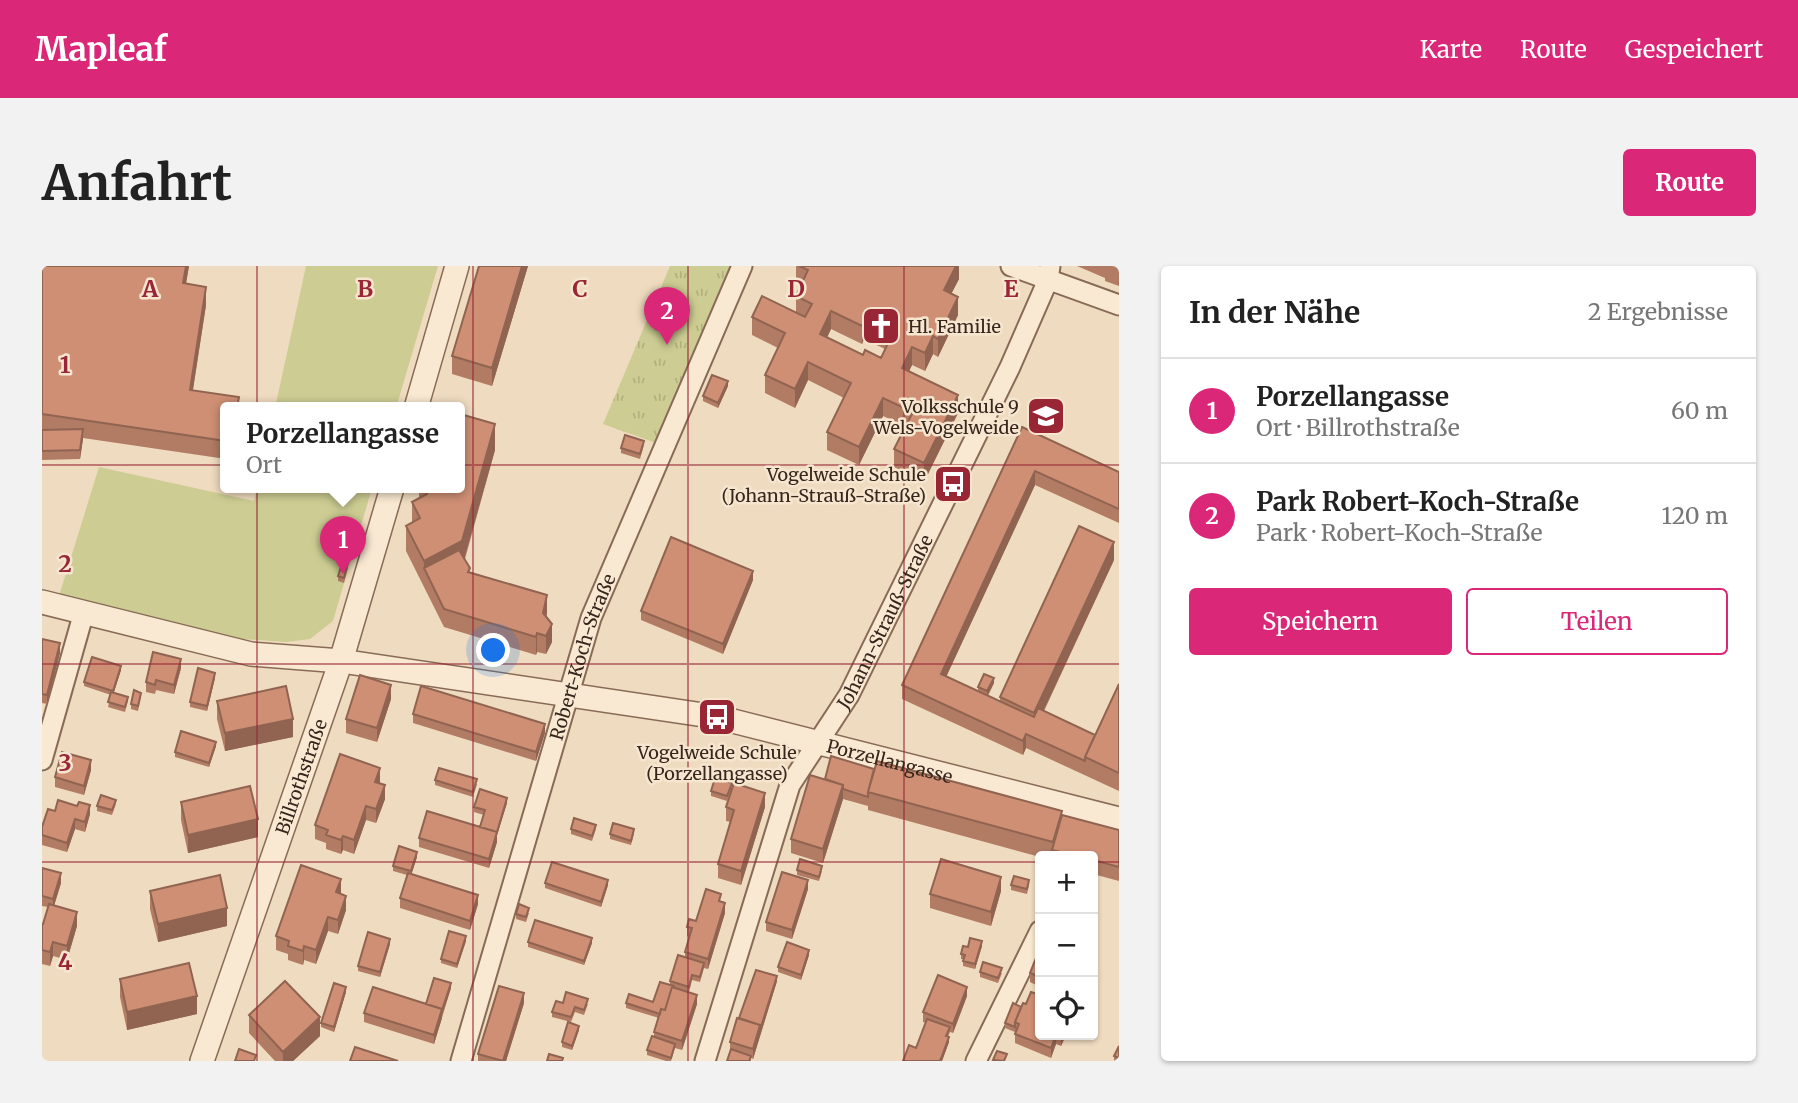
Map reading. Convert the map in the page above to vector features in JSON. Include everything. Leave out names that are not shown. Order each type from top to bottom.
[{"type":"street","points":[[418,402],[457,266]]},
{"type":"street","name":"Robert-Koch-Straße","points":[[461,1061],[591,618],[742,266]]},
{"type":"street","points":[[1011,266],[1049,273],[1119,305]]},
{"type":"street","name":"Johann-Strauß-Straße","points":[[705,1061],[790,785],[849,695],[1010,367],[1049,273]]},
{"type":"street","name":"Billrothstraße","points":[[202,1061],[341,660],[391,493]]},
{"type":"street","name":"Porzellangasse","points":[[42,602],[251,654],[341,660],[717,717],[1119,819]]},
{"type":"street","points":[[42,760],[84,612]]},
{"type":"street","points":[[1082,834],[1092,811]]},
{"type":"street","points":[[975,1061],[1035,941]]},
{"type":"green space","points":[[306,266],[438,266],[398,402],[276,402]]},
{"type":"green space","points":[[670,266],[730,266],[656,443],[603,424]]},
{"type":"green space","points":[[99,467],[254,501],[256,493],[371,493],[333,621],[310,639],[286,642],[241,639],[59,596]]},
{"type":"building","points":[[42,266],[186,266],[183,283],[206,287],[190,390],[239,397],[238,402],[220,402],[220,440],[42,414]]},
{"type":"building","points":[[479,266],[522,266],[492,368],[452,356]]},
{"type":"building","points":[[799,266],[956,266],[944,290],[958,297],[938,339],[933,336],[925,353],[912,347],[902,368],[958,395],[924,463],[894,449],[913,412],[883,398],[859,447],[827,432],[851,383],[808,362],[795,389],[765,375],[785,333],[752,317],[762,296],[805,317],[812,304],[796,296],[808,270]],"holes":[[[831,311],[862,326],[864,321],[892,335],[881,358],[865,350],[863,355],[820,334]]]},
{"type":"building","points":[[712,375],[728,381],[718,403],[703,396]]},
{"type":"building","points":[[465,415],[495,424],[462,541],[424,561],[406,526],[420,518],[412,502],[427,494],[465,493]]},
{"type":"building","points":[[1022,427],[1119,472],[1119,509],[1035,471],[941,674],[1034,717],[1038,708],[1095,735],[1085,761],[1026,734],[1023,741],[902,685]]},
{"type":"building","points":[[83,429],[80,450],[42,451],[42,430]]},
{"type":"building","points":[[625,435],[644,441],[640,454],[621,448]]},
{"type":"building","points":[[1079,526],[1114,542],[1034,713],[1000,697]]},
{"type":"building","points":[[671,537],[753,571],[723,644],[641,611]]},
{"type":"building","points":[[459,550],[470,568],[468,572],[547,595],[543,613],[552,624],[546,636],[537,633],[536,637],[444,609],[424,568]]},
{"type":"building","points":[[343,561],[348,562],[344,578],[338,576]]},
{"type":"building","points":[[42,639],[60,643],[47,695],[42,694]]},
{"type":"building","points":[[153,652],[181,659],[174,685],[156,680],[155,685],[146,682]]},
{"type":"building","points":[[92,657],[121,666],[113,691],[84,682]]},
{"type":"building","points":[[198,668],[215,673],[207,706],[190,702]]},
{"type":"building","points":[[984,674],[994,678],[987,691],[978,687]]},
{"type":"building","points":[[360,675],[391,685],[377,728],[346,719]]},
{"type":"building","points":[[1119,684],[1119,773],[1085,757]]},
{"type":"building","points":[[286,686],[293,719],[225,733],[217,701]]},
{"type":"building","points":[[421,686],[545,724],[536,752],[413,714]]},
{"type":"building","points":[[134,690],[141,693],[138,706],[131,704]]},
{"type":"building","points":[[111,692],[128,697],[125,707],[108,702]]},
{"type":"building","points":[[181,731],[216,742],[209,763],[175,752]]},
{"type":"building","points":[[62,752],[91,760],[84,786],[55,777]]},
{"type":"building","points":[[340,754],[380,768],[375,782],[385,785],[376,809],[366,806],[354,840],[343,836],[341,840],[326,835],[328,830],[315,825]]},
{"type":"building","points":[[831,756],[874,769],[868,797],[843,789],[843,785],[825,779]]},
{"type":"building","points":[[877,761],[1062,811],[1053,842],[868,792]]},
{"type":"building","points":[[439,768],[477,779],[473,792],[435,780]]},
{"type":"building","points":[[810,775],[843,785],[823,849],[791,839]]},
{"type":"building","points":[[715,778],[732,783],[727,796],[711,791]]},
{"type":"building","points":[[734,783],[765,793],[741,871],[718,864],[734,810],[726,807]]},
{"type":"building","points":[[250,786],[258,819],[188,835],[181,802]]},
{"type":"building","points":[[480,789],[507,798],[497,832],[480,827],[485,810],[474,807]]},
{"type":"building","points":[[101,795],[116,800],[112,810],[97,806]]},
{"type":"building","points":[[58,800],[77,806],[79,802],[90,805],[85,822],[75,819],[67,843],[42,835],[48,809],[55,811]]},
{"type":"building","points":[[427,811],[497,832],[489,859],[419,838]]},
{"type":"building","points":[[1062,815],[1119,830],[1119,867],[1098,861],[1098,851],[1052,850]]},
{"type":"building","points":[[574,818],[596,825],[592,836],[571,829]]},
{"type":"building","points":[[613,823],[634,829],[631,841],[610,834]]},
{"type":"building","points":[[399,846],[417,852],[411,871],[393,866]]},
{"type":"building","points":[[800,859],[822,866],[819,877],[797,870]]},
{"type":"building","points":[[941,859],[1001,877],[991,912],[930,894]]},
{"type":"building","points":[[552,862],[608,880],[601,902],[545,883]]},
{"type":"building","points":[[301,865],[341,879],[336,892],[346,896],[338,920],[328,917],[316,950],[304,946],[303,951],[288,946],[289,941],[276,936]]},
{"type":"building","points":[[42,868],[61,873],[53,899],[42,896]]},
{"type":"building","points":[[782,872],[808,880],[792,930],[766,922]]},
{"type":"building","points":[[408,873],[478,895],[470,921],[400,898]]},
{"type":"building","points":[[220,875],[227,908],[158,924],[150,891]]},
{"type":"building","points":[[1014,876],[1029,880],[1027,889],[1011,885]]},
{"type":"building","points":[[706,889],[721,894],[719,901],[725,903],[708,959],[685,952],[692,928],[687,927],[689,919],[696,921]]},
{"type":"building","points":[[49,904],[77,912],[67,946],[53,942],[50,952],[42,950],[42,924]]},
{"type":"building","points":[[519,904],[529,908],[526,917],[516,914]]},
{"type":"building","points":[[535,920],[592,938],[584,961],[528,942]]},
{"type":"building","points":[[449,931],[466,936],[457,964],[441,959]]},
{"type":"building","points":[[368,932],[390,939],[380,972],[358,966]]},
{"type":"building","points":[[970,938],[982,941],[975,964],[963,961],[965,955],[961,954],[963,946],[968,947]]},
{"type":"building","points":[[787,942],[809,950],[801,975],[778,967]]},
{"type":"building","points":[[678,955],[704,963],[700,977],[692,975],[689,987],[670,981]]},
{"type":"building","points":[[1035,960],[1035,975],[1030,973]]},
{"type":"building","points":[[983,962],[1002,968],[998,978],[980,972]]},
{"type":"building","points":[[189,963],[197,996],[127,1012],[120,979]]},
{"type":"building","points":[[756,970],[777,976],[760,1030],[760,1025],[739,1018]]},
{"type":"building","points":[[938,975],[967,987],[953,1024],[923,1012]]},
{"type":"building","points":[[434,978],[451,983],[442,1010],[426,1004]]},
{"type":"building","points":[[285,981],[320,1017],[283,1052],[249,1015]]},
{"type":"building","points":[[660,982],[674,987],[665,1010],[661,1009],[660,1014],[626,1003],[629,994],[653,1002]]},
{"type":"building","points":[[334,983],[346,987],[334,1027],[321,1023]]},
{"type":"building","points":[[499,986],[524,993],[503,1061],[478,1054]]},
{"type":"building","points":[[373,987],[442,1009],[434,1035],[364,1013]]},
{"type":"building","points":[[672,987],[697,995],[682,1041],[654,1032]]},
{"type":"building","points":[[566,992],[588,999],[584,1010],[575,1007],[571,1017],[552,1012],[556,1001],[563,1003]]},
{"type":"building","points":[[1031,992],[1035,993],[1035,1040],[1054,1040],[1051,1048],[1015,1034],[1019,1024],[1015,1022],[1023,1003],[1026,1004]]},
{"type":"building","points":[[1013,1003],[1021,1007],[1015,1027],[1005,1023]]},
{"type":"building","points":[[737,1018],[760,1025],[753,1049],[730,1042]]},
{"type":"building","points":[[927,1019],[950,1027],[940,1061],[903,1061],[909,1045],[916,1048]]},
{"type":"building","points":[[568,1022],[579,1026],[572,1046],[562,1042]]},
{"type":"building","points":[[652,1036],[675,1044],[671,1058],[647,1050]]},
{"type":"building","points":[[355,1047],[398,1061],[350,1061]]},
{"type":"building","points":[[239,1049],[256,1055],[254,1061],[235,1061]]},
{"type":"building","points":[[731,1049],[751,1056],[749,1061],[727,1061]]},
{"type":"building","points":[[997,1051],[1007,1054],[1004,1061],[993,1060]]},
{"type":"building","points":[[549,1054],[563,1058],[562,1061],[547,1061]]},
{"type":"place","name":"Hl. Familie","points":[[881,326]]},
{"type":"place","name":"Park Robert-Koch-Straße","points":[[667,345]]},
{"type":"place","name":"Volksschule 9 Wels-Vogelweide","points":[[1046,416]]},
{"type":"place","name":"Vogelweide Schule (Johann-Strauß-Straße)","points":[[953,484]]},
{"type":"place","name":"Porzellangasse","points":[[343,574]]},
{"type":"place","name":"Vogelweide Schule (Porzellangasse)","points":[[717,717]]}]
